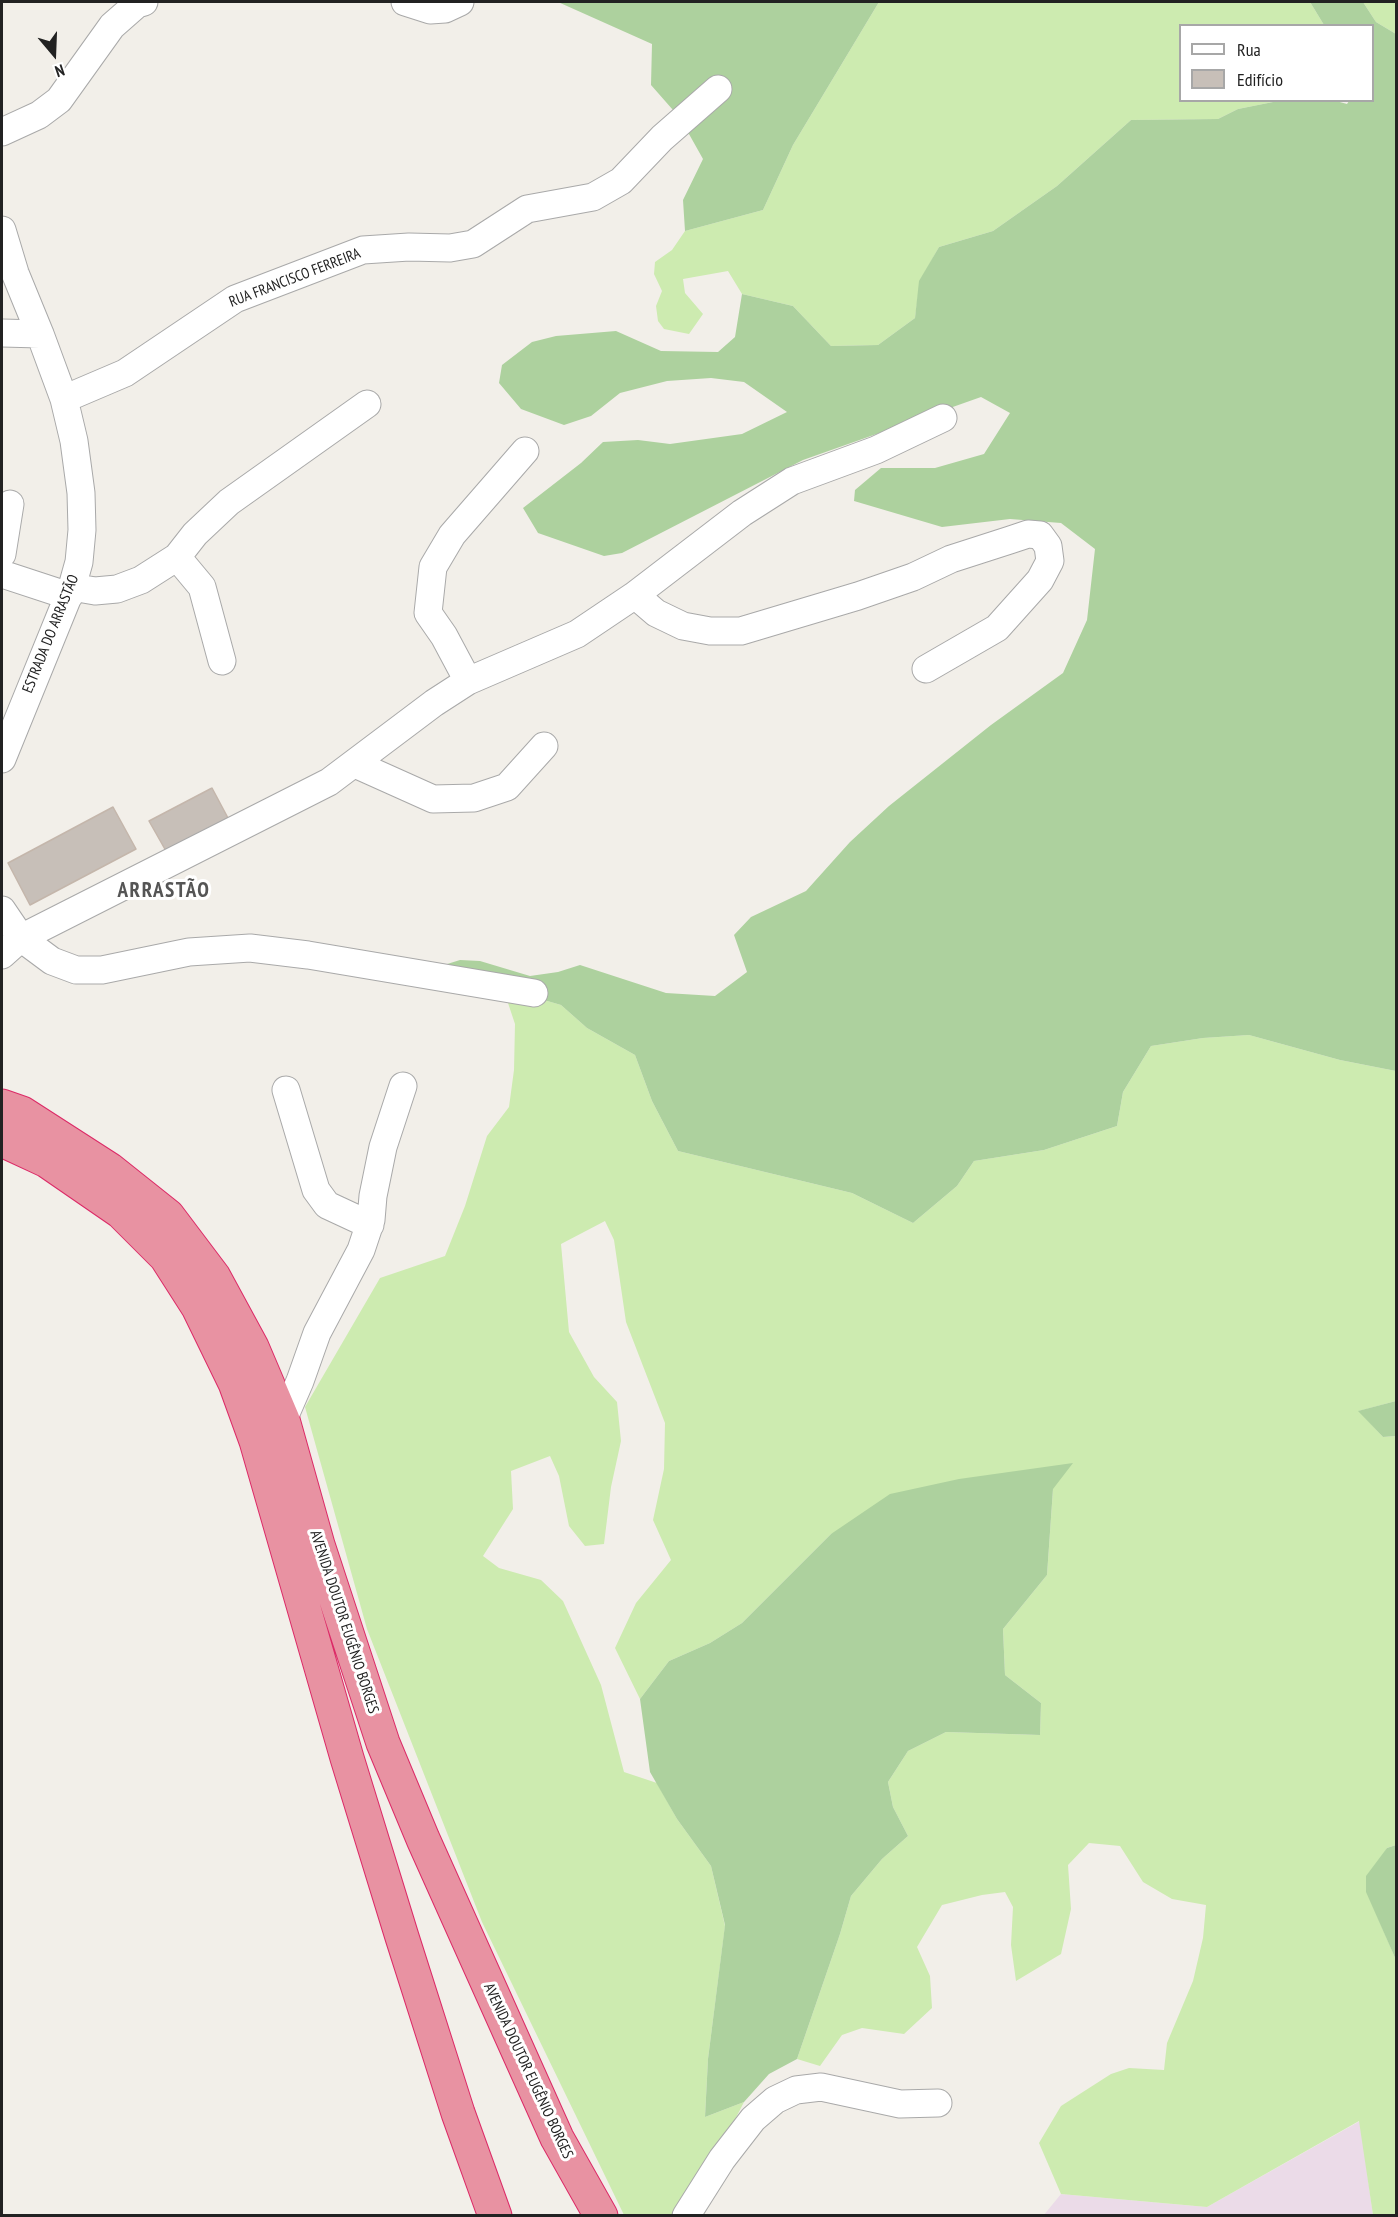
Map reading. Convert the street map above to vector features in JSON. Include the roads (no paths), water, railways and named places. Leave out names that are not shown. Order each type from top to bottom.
[{"type":"highway","name":"AVENIDA DOUTOR EUGÊNIO BORGES","points":[[2,1106],[22,1113],[109,1169],[168,1216],[214,1277],[252,1347],[283,1420],[318,1545],[383,1743],[556,2138],[601,2216]]},
{"type":"highway","name":"AVENIDA DOUTOR EUGÊNIO BORGES","points":[[2,1140],[47,1161],[121,1212],[166,1257],[198,1307],[235,1383],[256,1442],[347,1758],[406,1948],[458,2113],[495,2216]]},
{"type":"street","points":[[2,132],[39,115],[59,100],[112,26],[137,4],[144,2]]},
{"type":"street","points":[[405,2],[430,10],[446,9],[460,2]]},
{"type":"street","name":"RUA FRANCISCO FERREIRA","points":[[64,399],[125,373],[235,298],[363,250],[408,247],[450,248],[473,244],[527,208],[593,196],[621,181],[662,138],[718,89]]},
{"type":"street","name":"ESTRADA DO ARRASTÃO","points":[[2,230],[15,273],[64,399],[74,441],[81,494],[82,531],[79,562],[70,592],[4,742]]},
{"type":"street","points":[[2,333],[40,334]]},
{"type":"street","points":[[2,574],[70,592],[117,589],[141,580],[177,557],[195,534],[229,502],[367,404]]},
{"type":"street","points":[[11,947],[328,782],[434,703],[468,681],[577,634],[635,595],[742,513],[792,481],[876,450],[943,418]]},
{"type":"street","points":[[468,681],[444,636],[428,613],[433,567],[452,535],[525,451]]},
{"type":"street","points":[[2,554],[10,504]]},
{"type":"street","points":[[635,595],[656,613],[683,626],[710,631],[741,631],[858,596],[913,577],[951,559],[1028,534],[1040,535],[1048,546],[1050,561],[1040,580],[997,628],[926,669]]},
{"type":"street","points":[[177,557],[202,587],[222,661]]},
{"type":"street","points":[[354,764],[433,799],[474,798],[507,787],[544,746]]},
{"type":"street","points":[[2,910],[11,947]]},
{"type":"street","points":[[11,947],[76,970],[102,970],[189,952],[250,948],[320,957],[534,993]]},
{"type":"street","points":[[283,1420],[317,1333],[357,1259],[369,1225],[383,1146],[403,1086]]},
{"type":"street","points":[[286,1090],[316,1190],[327,1205],[369,1225]]},
{"type":"street","points":[[686,2216],[722,2160],[753,2119],[775,2100],[796,2090],[821,2087],[900,2104],[938,2103]]},
{"type":"district","name":"ARRASTÃO","points":[[164,891]]}]
